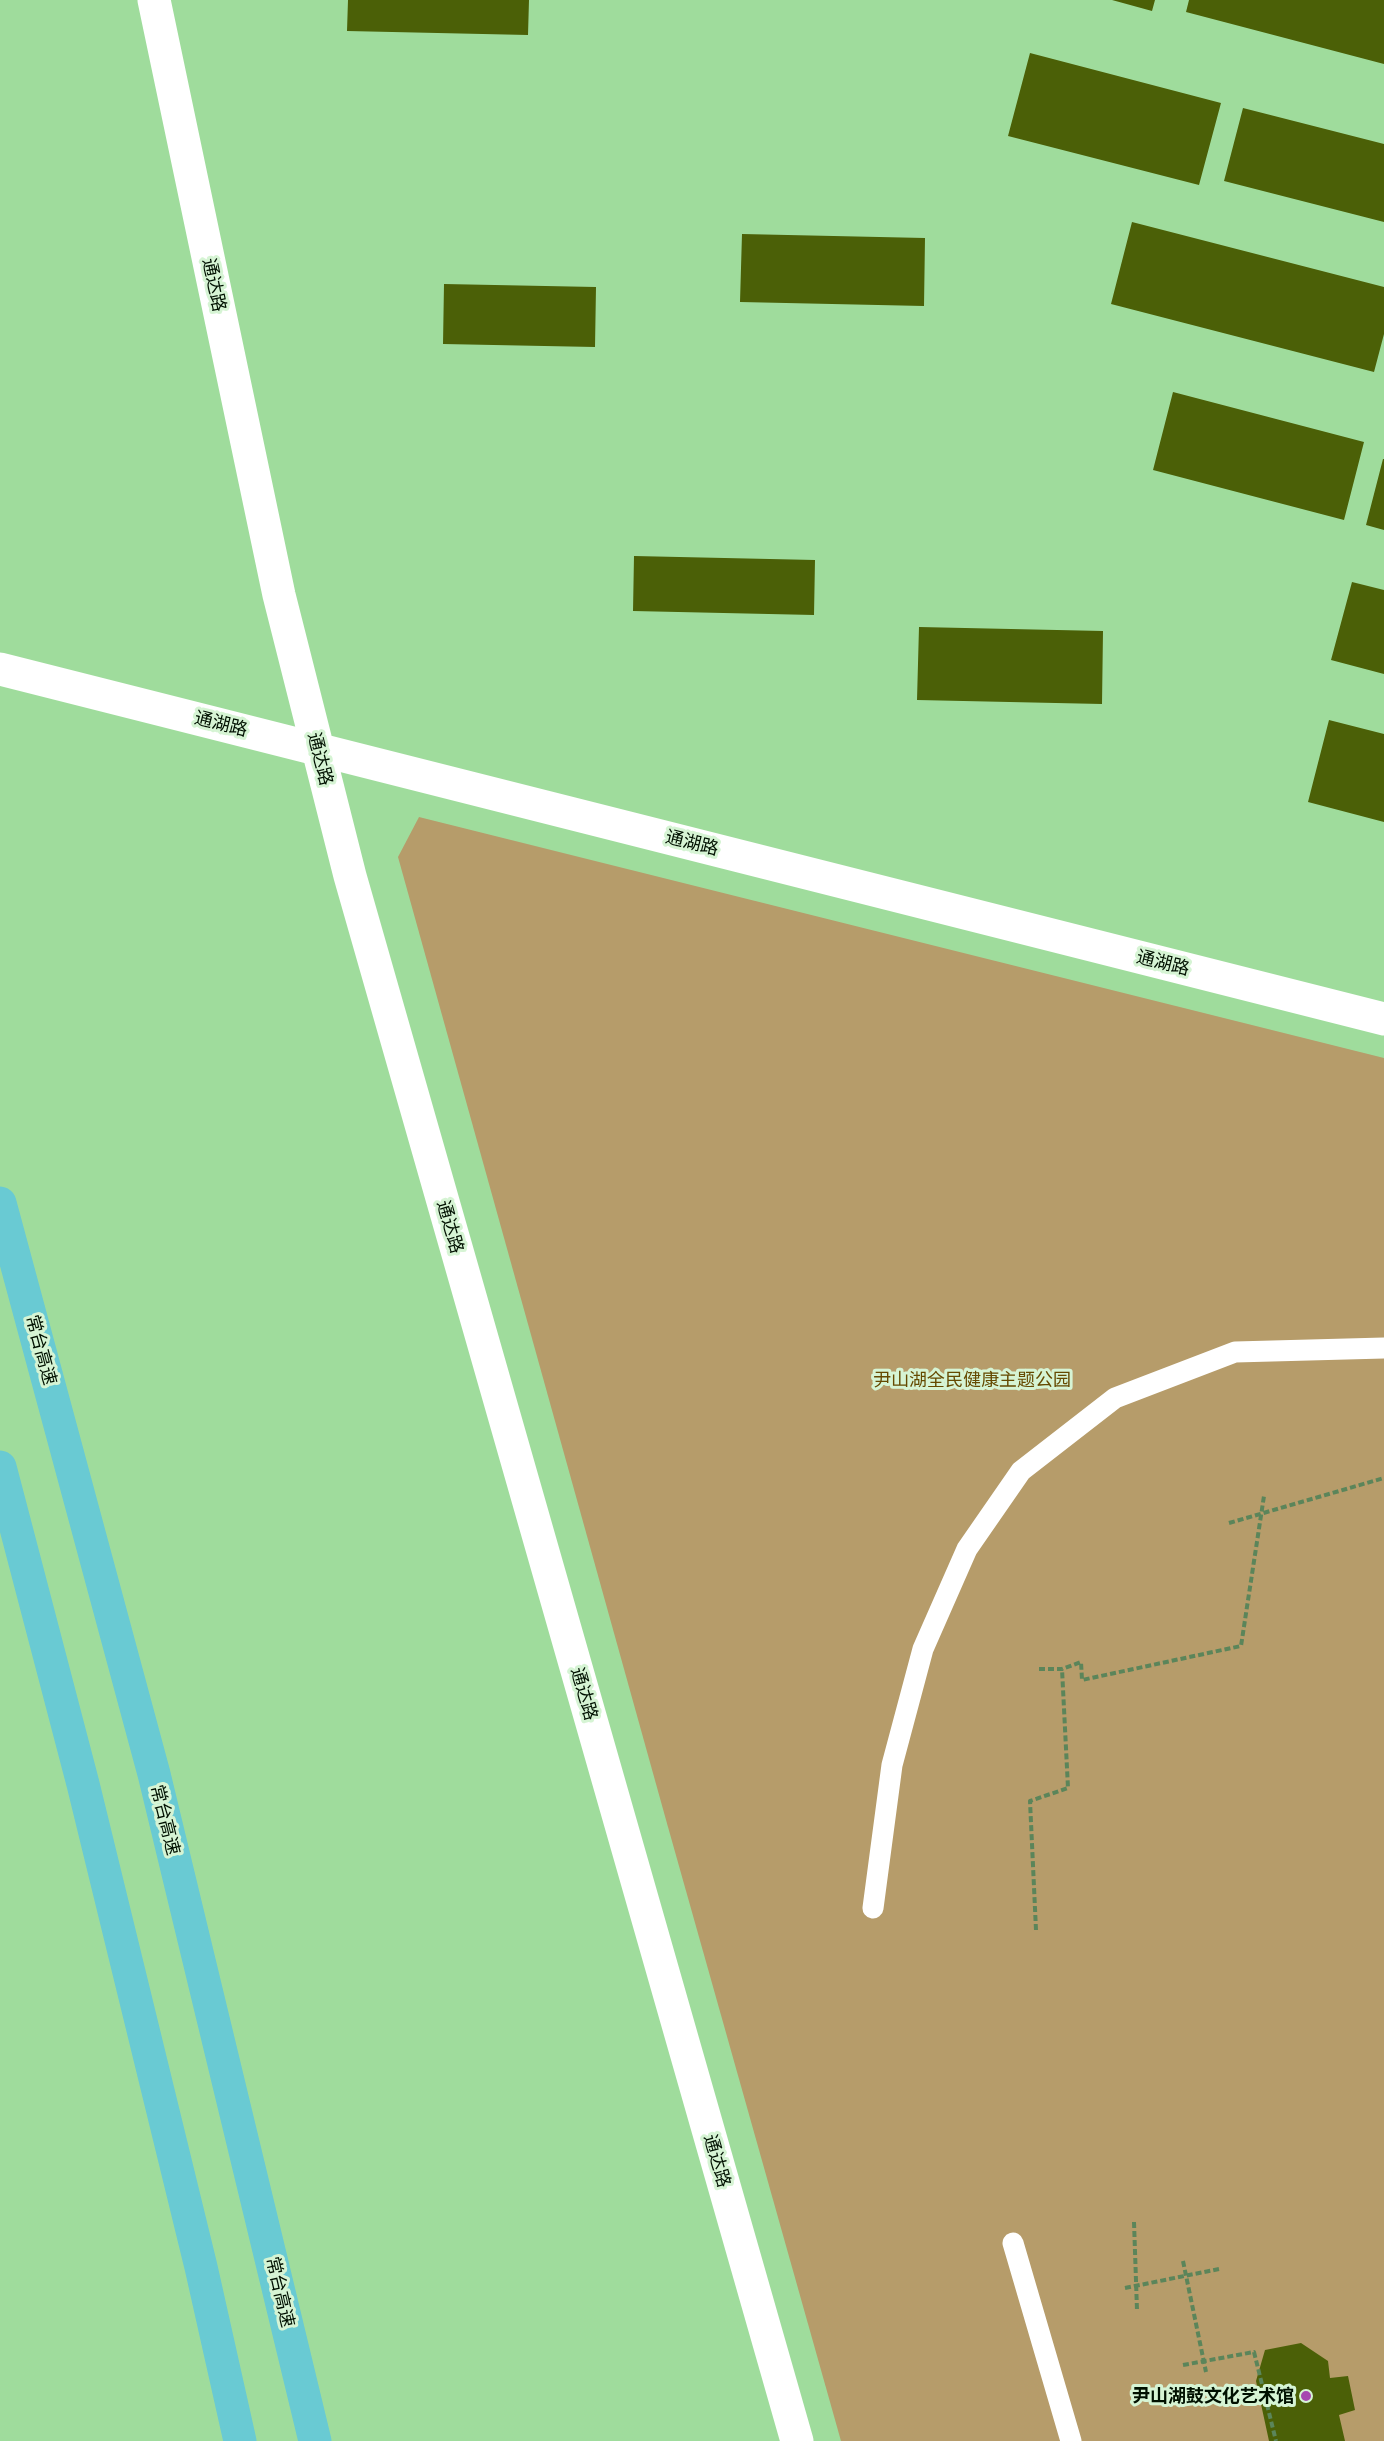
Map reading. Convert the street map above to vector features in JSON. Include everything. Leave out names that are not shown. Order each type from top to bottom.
[{"type":"highway","name":"常台高速","points":[[0,1203],[154,1774],[315,2441]]},
{"type":"highway","points":[[0,1467],[83,1784],[201,2266],[240,2441]]},
{"type":"highway","points":[[201,2266],[223,2441]]},
{"type":"main road","name":"通达路","points":[[154,0],[279,595],[350,876],[797,2441]]},
{"type":"main road","name":"通湖路","points":[[0,669],[1384,1019]]},
{"type":"lane","points":[[873,1908],[892,1765],[923,1649],[967,1549],[1021,1471],[1115,1398],[1235,1352],[1384,1348]]},
{"type":"lane","points":[[1013,2243],[1071,2441]]},
{"type":"path","points":[[1229,1523],[1384,1478]]},
{"type":"path","points":[[1039,1669],[1062,1669],[1081,1662],[1082,1680],[1241,1646],[1264,1496]]},
{"type":"path","points":[[1036,1930],[1030,1801],[1068,1788],[1062,1669]]},
{"type":"path","points":[[1134,2222],[1137,2310]]},
{"type":"path","points":[[1183,2261],[1206,2372]]},
{"type":"path","points":[[1125,2288],[1219,2269]]},
{"type":"path","points":[[1182,2365],[1254,2352],[1276,2441]]},
{"type":"green space","name":"尹山湖全民健康主题公园","points":[[419,817],[1384,1058],[1384,2441],[841,2441],[398,857]]},
{"type":"building","points":[[348,0],[529,0],[528,35],[347,31]]},
{"type":"building","points":[[1112,0],[1155,0],[1152,11]]},
{"type":"building","points":[[1189,0],[1384,0],[1384,64],[1186,12]]},
{"type":"building","points":[[1030,53],[1221,103],[1199,185],[1008,136]]},
{"type":"building","points":[[1243,108],[1384,144],[1384,222],[1224,181]]},
{"type":"building","points":[[1132,222],[1384,287],[1384,334],[1374,372],[1111,304]]},
{"type":"building","points":[[742,234],[925,238],[924,306],[740,302]]},
{"type":"building","points":[[444,284],[596,287],[595,347],[443,344]]},
{"type":"building","points":[[1173,392],[1364,442],[1344,520],[1153,470]]},
{"type":"building","points":[[1384,459],[1384,530],[1366,525]]},
{"type":"building","points":[[634,556],[815,560],[814,615],[633,611]]},
{"type":"building","points":[[1352,582],[1384,590],[1384,674],[1331,660]]},
{"type":"building","points":[[919,627],[1103,631],[1102,704],[917,700]]},
{"type":"building","points":[[1329,720],[1384,734],[1384,822],[1308,802]]},
{"type":"building","name":"尹山湖鼓文化艺术馆","points":[[1301,2343],[1328,2361],[1330,2378],[1348,2376],[1355,2410],[1339,2415],[1345,2441],[1269,2441],[1256,2381],[1265,2350]]},
{"type":"place","name":"尹山湖鼓文化艺术馆","points":[[1306,2396]]}]
